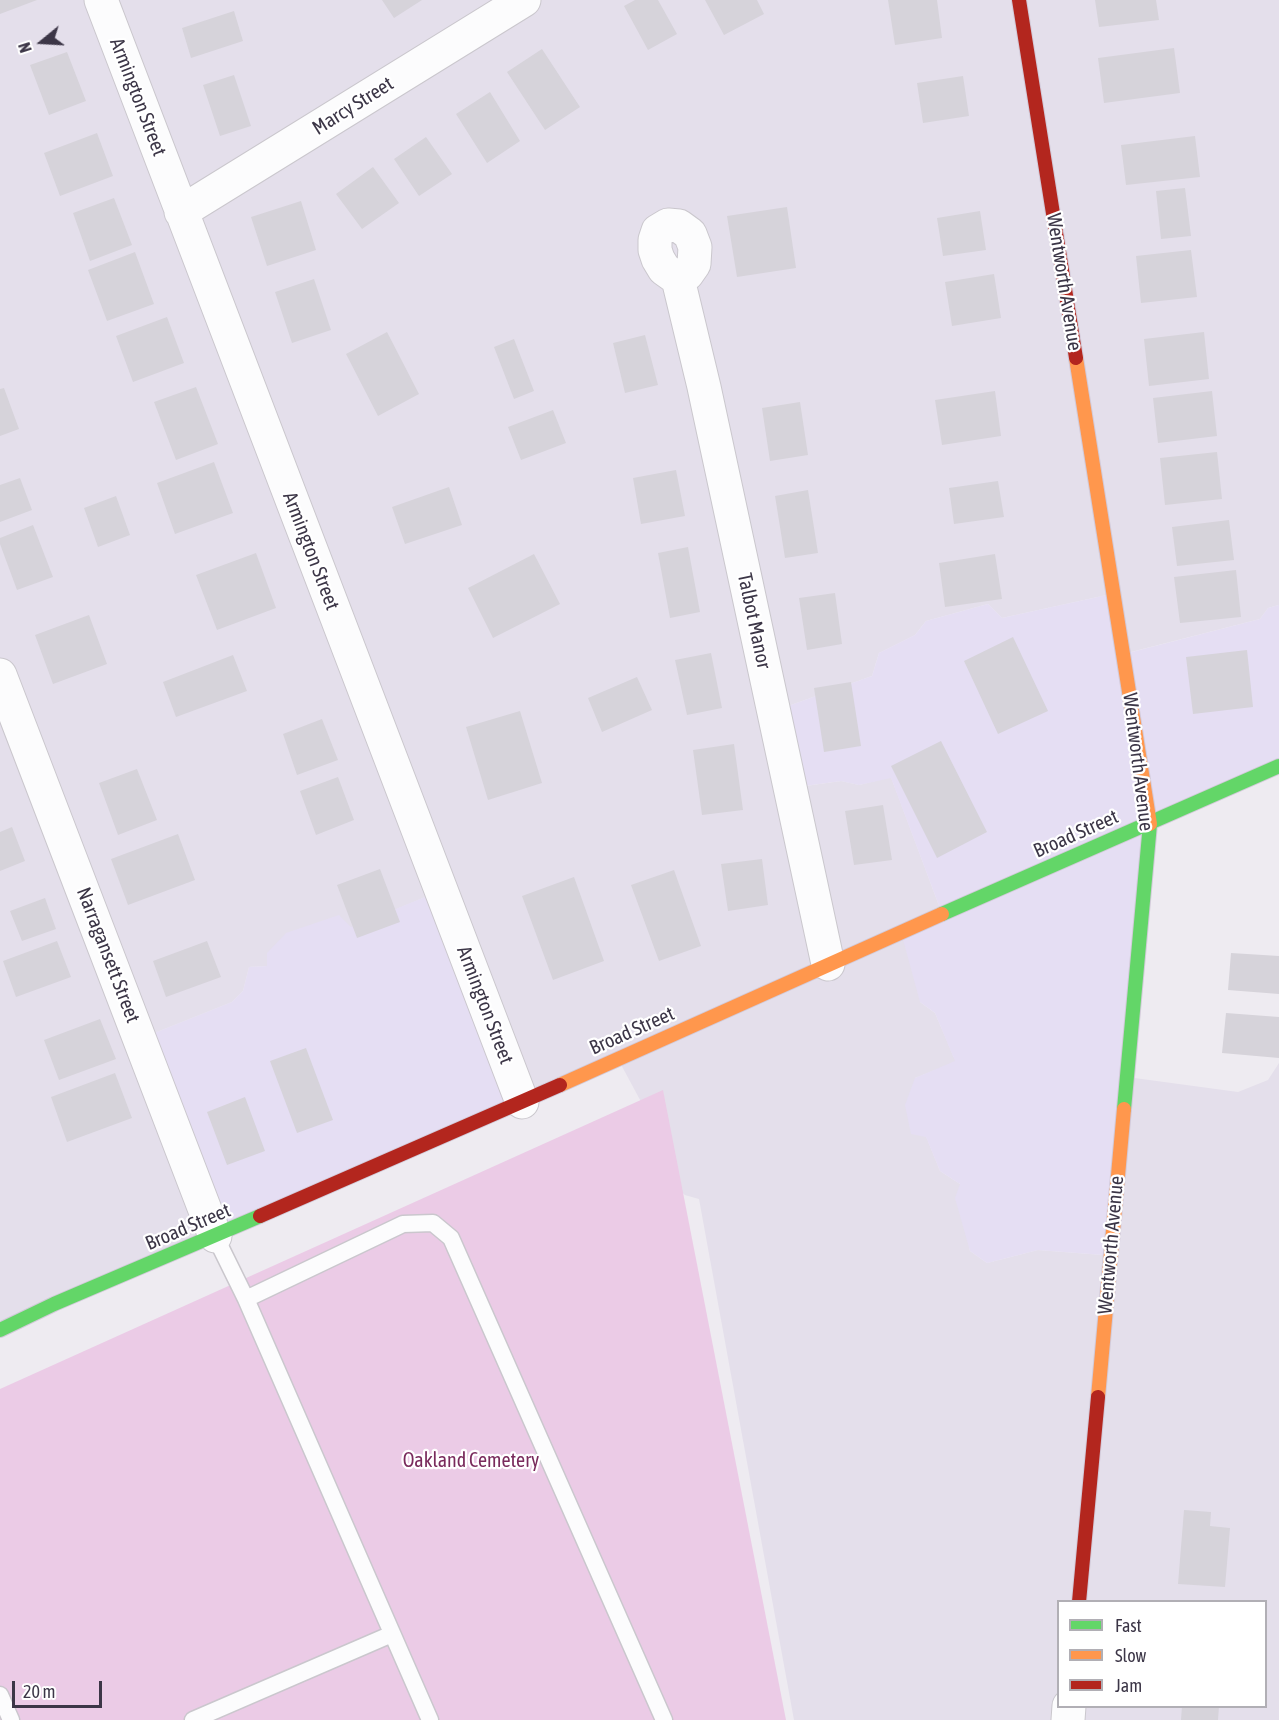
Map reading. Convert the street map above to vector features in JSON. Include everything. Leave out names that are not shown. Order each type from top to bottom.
[{"type":"street","name":"Armington Street","points":[[101,0],[522,1102]]},
{"type":"street","name":"Marcy Street","points":[[181,212],[524,0]]},
{"type":"street","name":"Wentworth Avenue","points":[[1019,0],[1150,822],[1079,1600]]},
{"type":"street","name":"Talbot Manor","points":[[678,279],[704,387],[828,964]]},
{"type":"street","name":"Narragansett Street","points":[[0,675],[215,1236]]},
{"type":"street","name":"Broad Street","points":[[0,1330],[54,1304],[522,1102],[828,964],[1279,766]]},
{"type":"lane","points":[[246,1299],[403,1224],[433,1223],[451,1238],[664,1720]]},
{"type":"lane","points":[[215,1236],[246,1299],[430,1720]]},
{"type":"lane","points":[[193,1720],[392,1634]]},
{"type":"lane","points":[[0,1695],[11,1720]]},
{"type":"shaded area","points":[[0,0],[1279,0],[1279,605],[1268,608],[1260,619],[1127,653],[1116,593],[1002,618],[988,604],[926,621],[915,635],[879,653],[872,676],[777,710],[791,788],[841,781],[859,785],[891,777],[941,911],[920,1002],[935,1013],[956,1062],[915,1078],[926,1136],[940,1171],[960,1184],[970,1251],[987,1263],[1038,1250],[1103,1255],[1127,1077],[1238,1092],[1268,1080],[1279,1063],[1279,1720],[794,1720],[699,1199],[685,1195],[667,1180],[646,1111],[618,1059],[522,1102],[445,889],[267,966],[249,967],[243,991],[232,1002],[147,1036],[215,1236],[0,1331]]},
{"type":"shaded area","points":[[1116,593],[1128,653],[1260,619],[1268,608],[1279,605],[1279,764],[1153,819],[1103,1255],[1038,1250],[987,1263],[970,1251],[955,1198],[960,1184],[940,1171],[926,1137],[911,1134],[905,1105],[915,1078],[955,1061],[935,1013],[920,1002],[901,932],[941,911],[891,778],[859,785],[841,781],[790,788],[777,710],[872,676],[879,653],[915,635],[926,621],[988,604],[1002,618]]},
{"type":"shaded area","points":[[445,889],[522,1102],[215,1236],[147,1036],[232,1002],[243,991],[249,967],[267,966],[267,953],[286,933],[339,915],[351,927]]},
{"type":"green space","name":"Oakland Cemetery","points":[[663,1090],[786,1720],[0,1720],[0,1389]]},
{"type":"building","points":[[0,0],[37,0],[0,14]]},
{"type":"building","points":[[382,0],[422,0],[394,18]]},
{"type":"building","points":[[635,0],[658,0],[677,34],[648,50],[624,6]]},
{"type":"building","points":[[705,0],[757,0],[764,14],[724,35]]},
{"type":"building","points":[[888,0],[937,0],[942,38],[895,45]]},
{"type":"building","points":[[1095,0],[1156,0],[1159,20],[1099,27]]},
{"type":"building","points":[[234,11],[243,41],[191,58],[182,28]]},
{"type":"building","points":[[1174,48],[1180,93],[1104,103],[1098,58]]},
{"type":"building","points":[[542,49],[580,107],[545,130],[507,72]]},
{"type":"building","points":[[67,52],[86,101],[49,115],[30,65]]},
{"type":"building","points":[[234,75],[251,126],[220,136],[203,85]]},
{"type":"building","points":[[963,76],[969,116],[923,123],[917,83]]},
{"type":"building","points":[[490,92],[520,141],[487,163],[456,114]]},
{"type":"building","points":[[97,133],[113,176],[60,196],[44,153]]},
{"type":"building","points":[[1195,136],[1200,177],[1126,185],[1121,145]]},
{"type":"building","points":[[426,137],[452,174],[419,196],[394,159]]},
{"type":"building","points":[[373,167],[399,203],[362,229],[336,194]]},
{"type":"building","points":[[1185,188],[1191,236],[1161,239],[1156,191]]},
{"type":"building","points":[[114,198],[132,245],[90,261],[73,213]]},
{"type":"building","points":[[301,201],[316,250],[267,266],[251,217]]},
{"type":"building","points":[[787,207],[796,268],[737,277],[727,216]]},
{"type":"building","points":[[980,211],[986,250],[943,256],[937,218]]},
{"type":"building","points":[[1191,250],[1197,297],[1141,303],[1136,256]]},
{"type":"building","points":[[135,252],[154,304],[107,321],[88,270]]},
{"type":"building","points":[[994,274],[1001,318],[952,326],[945,282]]},
{"type":"building","points":[[314,279],[331,330],[292,343],[275,292]]},
{"type":"building","points":[[167,317],[184,363],[133,382],[116,336]]},
{"type":"building","points":[[387,332],[419,394],[378,416],[346,354]]},
{"type":"building","points":[[1204,332],[1209,379],[1149,386],[1144,339]]},
{"type":"building","points":[[645,335],[658,385],[625,393],[613,343]]},
{"type":"building","points":[[514,339],[534,391],[514,399],[494,347]]},
{"type":"building","points":[[196,387],[218,444],[176,460],[154,402]]},
{"type":"building","points":[[4,388],[19,429],[0,436],[0,389]]},
{"type":"building","points":[[995,391],[1001,436],[942,445],[935,400]]},
{"type":"building","points":[[1212,391],[1217,436],[1158,443],[1153,398]]},
{"type":"building","points":[[800,402],[808,455],[770,461],[762,408]]},
{"type":"building","points":[[553,410],[566,443],[521,460],[508,427]]},
{"type":"building","points":[[1217,452],[1222,499],[1165,505],[1160,458]]},
{"type":"building","points":[[214,462],[233,513],[175,534],[157,483]]},
{"type":"building","points":[[676,470],[685,516],[641,524],[633,478]]},
{"type":"building","points":[[20,478],[32,510],[0,522],[0,485]]},
{"type":"building","points":[[998,481],[1004,517],[954,524],[949,488]]},
{"type":"building","points":[[449,487],[462,525],[405,544],[392,507]]},
{"type":"building","points":[[808,490],[818,553],[785,558],[775,496]]},
{"type":"building","points":[[116,496],[130,535],[98,547],[84,508]]},
{"type":"building","points":[[1229,520],[1234,560],[1177,566],[1172,527]]},
{"type":"building","points":[[33,525],[53,577],[17,590],[0,544],[0,538]]},
{"type":"building","points":[[688,547],[700,612],[670,618],[658,553]]},
{"type":"building","points":[[256,553],[276,608],[217,630],[196,575]]},
{"type":"building","points":[[534,554],[560,604],[493,638],[468,588]]},
{"type":"building","points":[[995,554],[1002,599],[945,607],[939,563]]},
{"type":"building","points":[[1236,570],[1241,617],[1180,623],[1174,577]]},
{"type":"building","points":[[835,593],[842,644],[807,650],[799,598]]},
{"type":"building","points":[[89,615],[107,664],[53,684],[35,635]]},
{"type":"building","points":[[1013,637],[1048,711],[998,734],[964,661]]},
{"type":"building","points":[[1247,650],[1253,707],[1193,714],[1186,657]]},
{"type":"building","points":[[711,653],[722,708],[687,715],[675,660]]},
{"type":"building","points":[[233,655],[247,691],[176,717],[163,682]]},
{"type":"building","points":[[637,677],[652,710],[602,732],[588,698]]},
{"type":"building","points":[[851,682],[861,746],[824,752],[814,688]]},
{"type":"building","points":[[520,711],[542,783],[488,800],[466,727]]},
{"type":"building","points":[[322,719],[338,760],[297,775],[283,734]]},
{"type":"building","points":[[941,741],[987,832],[937,858],[891,766]]},
{"type":"building","points":[[734,744],[743,810],[702,815],[693,750]]},
{"type":"building","points":[[137,769],[157,820],[118,835],[99,783]]},
{"type":"building","points":[[338,777],[354,820],[316,835],[300,791]]},
{"type":"building","points":[[883,805],[892,860],[854,865],[845,811]]},
{"type":"building","points":[[12,827],[25,861],[0,871],[0,832]]},
{"type":"building","points":[[178,834],[195,880],[128,905],[111,859]]},
{"type":"building","points":[[762,859],[768,905],[728,911],[721,864]]},
{"type":"building","points":[[380,869],[400,922],[357,938],[337,885]]},
{"type":"building","points":[[674,870],[701,946],[659,961],[631,885]]},
{"type":"building","points":[[574,877],[604,961],[553,980],[522,896]]},
{"type":"building","points":[[45,898],[56,929],[22,941],[10,911]]},
{"type":"building","points":[[57,941],[71,977],[16,997],[3,961]]},
{"type":"building","points":[[207,941],[221,977],[166,997],[153,961]]},
{"type":"building","points":[[1231,953],[1279,956],[1279,994],[1228,990]]},
{"type":"building","points":[[1226,1013],[1279,1017],[1279,1058],[1222,1053]]},
{"type":"building","points":[[100,1019],[116,1059],[59,1080],[44,1040]]},
{"type":"building","points":[[306,1048],[333,1120],[297,1133],[270,1061]]},
{"type":"building","points":[[115,1073],[132,1118],[67,1142],[51,1097]]},
{"type":"building","points":[[245,1097],[265,1151],[227,1165],[207,1112]]},
{"type":"building","points":[[1184,1510],[1211,1512],[1210,1526],[1230,1528],[1225,1587],[1178,1584]]},
{"type":"building","points":[[1182,1708],[1219,1708],[1218,1720],[1181,1720]]},
{"type":"traffic: fast","points":[[942,914],[1279,766]]},
{"type":"traffic: fast","points":[[1124,1109],[1150,824]]},
{"type":"traffic: fast","points":[[0,1330],[54,1304],[260,1216]]},
{"type":"traffic: slow","points":[[1076,358],[1150,824]]},
{"type":"traffic: slow","points":[[560,1085],[942,914]]},
{"type":"traffic: slow","points":[[1098,1397],[1124,1109]]},
{"type":"traffic: jam","points":[[1019,0],[1076,358]]},
{"type":"traffic: jam","points":[[260,1216],[560,1085]]},
{"type":"traffic: jam","points":[[1079,1600],[1098,1397]]}]
